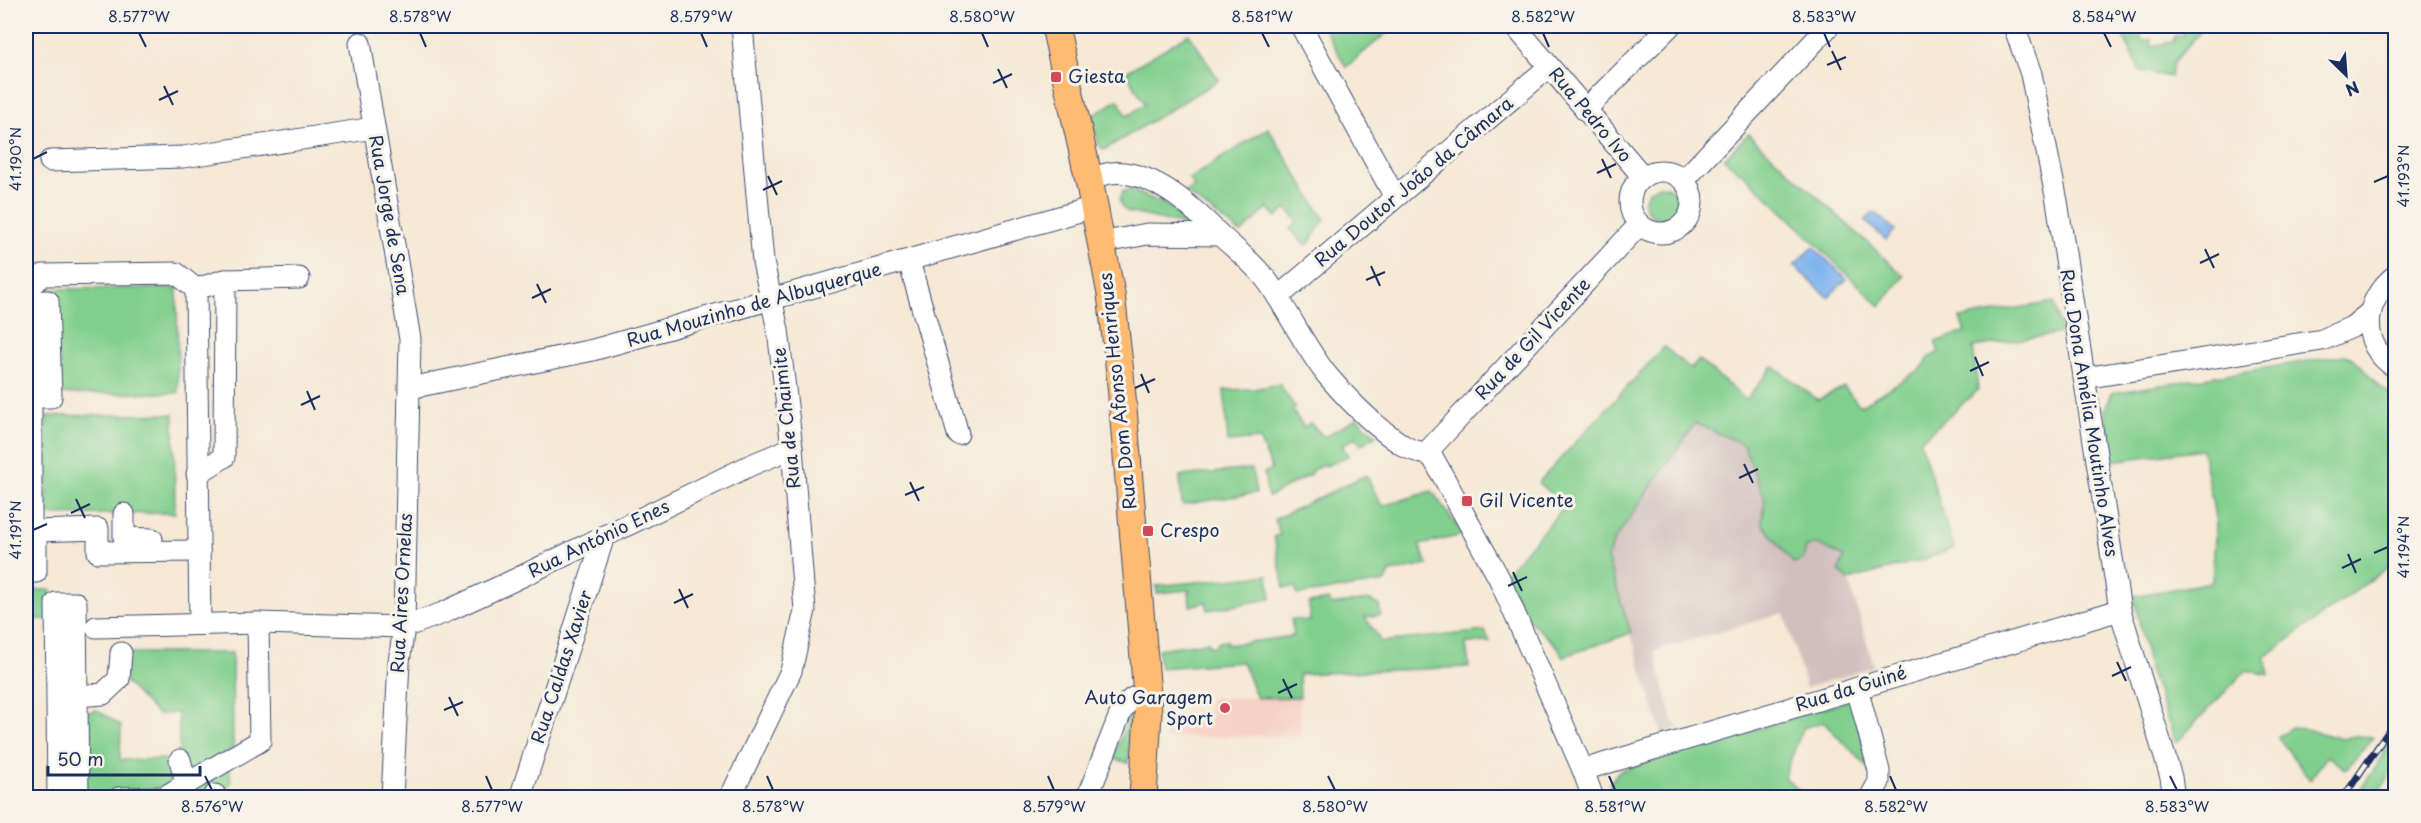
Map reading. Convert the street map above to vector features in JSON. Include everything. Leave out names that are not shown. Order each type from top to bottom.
[{"type":"main road","name":"Rua Dom Afonso Henriques","points":[[1055,26],[1111,294],[1147,694],[1143,798]]},
{"type":"street","name":"Rua de Chaimite","points":[[730,798],[791,671],[805,610],[792,448],[773,299],[763,262],[742,26]]},
{"type":"street","points":[[1301,26],[1395,197]]},
{"type":"street","name":"Rua Pedro Ivo","points":[[1515,26],[1642,177]]},
{"type":"street","points":[[1585,110],[1670,26]]},
{"type":"street","points":[[1684,180],[1829,26]]},
{"type":"street","name":"Rua Dona Amélia Moutinho Alves","points":[[2014,26],[2025,50],[2036,95],[2090,377],[2120,610],[2171,777],[2174,798]]},
{"type":"street","name":"Rua Jorge de Sena","points":[[360,43],[410,339],[410,388]]},
{"type":"street","name":"Rua Doutor João da Câmara","points":[[1278,297],[1549,67]]},
{"type":"street","points":[[50,161],[183,157],[374,128]]},
{"type":"street","points":[[1659,171],[1677,175],[1684,180],[1693,198],[1689,217],[1684,225],[1666,234],[1647,231],[1639,225],[1633,218],[1629,200],[1632,191],[1642,177],[1659,171]]},
{"type":"street","points":[[1089,180],[1112,172],[1136,176],[1188,204],[1252,263],[1278,297],[1300,336],[1327,375],[1385,433],[1409,449],[1426,453],[1438,466],[1499,578],[1583,770],[1593,798]]},
{"type":"street","name":"Rua Mouzinho de Albuquerque","points":[[410,388],[593,351],[1094,207]]},
{"type":"street","name":"Rua de Gil Vicente","points":[[1426,453],[1639,225]]},
{"type":"street","points":[[1101,243],[1147,234],[1220,235]]},
{"type":"street","points":[[909,261],[958,434]]},
{"type":"street","points":[[26,572],[36,572],[36,531],[31,524],[29,291],[43,275],[176,273],[196,289]]},
{"type":"street","points":[[2396,275],[2383,285],[2374,298],[2369,313],[2370,332],[2376,349],[2387,362],[2396,368]]},
{"type":"street","points":[[196,289],[225,280],[298,278]]},
{"type":"street","points":[[197,474],[224,457],[225,280]]},
{"type":"street","points":[[196,289],[200,624]]},
{"type":"street","points":[[2322,340],[2352,327],[2369,313]]},
{"type":"street","points":[[2090,377],[2322,340],[2352,342],[2376,349]]},
{"type":"street","name":"Rua Aires Ornelas","points":[[392,798],[399,662],[404,627],[410,388]]},
{"type":"street","name":"Rua António Enes","points":[[404,627],[473,599],[751,465],[792,448]]},
{"type":"street","points":[[124,514],[124,538]]},
{"type":"street","points":[[36,531],[98,529],[98,552],[199,551]]},
{"type":"street","name":"Rua Caldas Xavier","points":[[520,798],[604,536]]},
{"type":"street","points":[[98,540],[157,539],[158,552]]},
{"type":"street","points":[[58,798],[56,603],[76,603],[78,798]]},
{"type":"street","name":"Rua da Guiné","points":[[1583,770],[2120,610]]},
{"type":"street","points":[[96,627],[258,623],[404,627]]},
{"type":"street","points":[[119,798],[164,797],[260,741],[258,623]]},
{"type":"street","points":[[77,696],[103,694],[119,679],[121,653]]},
{"type":"street","points":[[1857,687],[1880,771],[1879,782],[1870,798]]},
{"type":"street","points":[[1088,798],[1120,712],[1127,701],[1147,694]]},
{"type":"street","points":[[180,760],[184,775],[189,782]]},
{"type":"shaded area","points":[[1695,423],[1742,443],[1765,499],[1762,523],[1806,547],[1818,544],[1845,558],[1839,571],[1849,580],[1874,667],[1806,688],[1784,613],[1654,651],[1673,721],[1679,727],[1662,734],[1607,558],[1615,539]]},
{"type":"shaded area","points":[[1300,697],[1301,735],[1165,738],[1163,721],[1210,719],[1210,698]]},
{"type":"green space","points":[[1323,26],[1395,26],[1346,67]]},
{"type":"green space","points":[[2118,26],[2139,26],[2142,42],[2151,39],[2152,46],[2173,42],[2175,36],[2183,35],[2181,26],[2205,26],[2174,62],[2170,77],[2140,71]]},
{"type":"green space","points":[[1189,34],[1219,80],[1104,150],[1099,145],[1092,116],[1118,100],[1127,116],[1145,104],[1126,72]]},
{"type":"green space","points":[[1268,128],[1325,220],[1306,246],[1290,229],[1298,221],[1286,209],[1277,217],[1268,208],[1241,233],[1185,192],[1195,186],[1189,179]]},
{"type":"green space","points":[[1748,134],[1904,276],[1880,306],[1751,181],[1724,159]]},
{"type":"green space","points":[[1661,186],[1673,190],[1677,202],[1673,214],[1661,218],[1649,214],[1645,202],[1649,190]]},
{"type":"green space","points":[[1129,189],[1166,205],[1196,223],[1193,227],[1128,212],[1122,207],[1119,199],[1123,192]]},
{"type":"green space","points":[[177,288],[178,393],[52,394],[51,289]]},
{"type":"green space","points":[[2054,302],[2062,333],[1973,347],[1978,390],[1920,441],[1954,548],[1925,559],[1849,580],[1839,571],[1844,557],[1818,544],[1806,547],[1803,560],[1793,563],[1762,523],[1765,499],[1743,444],[1695,423],[1615,539],[1607,558],[1631,633],[1562,657],[1559,648],[1523,615],[1505,574],[1566,505],[1538,483],[1664,347],[1691,369],[1699,360],[1746,400],[1773,366],[1818,400],[1844,387],[1860,406],[1921,369],[1930,357],[1939,352],[1935,342],[1965,332],[1960,318]]},
{"type":"green space","points":[[2345,355],[2358,363],[2379,386],[2395,395],[2395,562],[2265,657],[2269,675],[2246,670],[2176,743],[2149,669],[2134,596],[2212,582],[2216,522],[2202,449],[2112,461],[2105,409],[2112,393]]},
{"type":"green space","points":[[1279,384],[1295,407],[1292,410],[1304,427],[1310,423],[1324,437],[1357,418],[1376,435],[1361,445],[1356,437],[1342,445],[1348,456],[1326,466],[1324,464],[1311,471],[1311,474],[1268,497],[1264,473],[1272,469],[1259,439],[1228,442],[1224,390],[1254,389]]},
{"type":"green space","points":[[174,414],[175,513],[47,515],[46,416]]},
{"type":"green space","points":[[1252,469],[1256,493],[1182,505],[1180,476]]},
{"type":"green space","points":[[1366,475],[1382,506],[1432,491],[1463,535],[1419,545],[1428,565],[1390,572],[1386,582],[1297,595],[1295,587],[1284,588],[1274,536],[1280,535],[1275,519]]},
{"type":"green space","points":[[1268,575],[1271,599],[1208,610],[1206,602],[1190,606],[1189,590],[1157,593],[1156,586]]},
{"type":"green space","points":[[26,590],[51,590],[50,619],[26,619]]},
{"type":"green space","points":[[1330,600],[1331,605],[1368,600],[1379,605],[1381,615],[1365,617],[1381,642],[1485,631],[1490,642],[1466,643],[1469,667],[1299,674],[1300,697],[1257,698],[1242,662],[1160,668],[1158,649],[1209,642],[1209,646],[1216,646],[1217,642],[1227,641],[1226,645],[1294,636],[1291,619],[1310,621],[1309,603]]},
{"type":"green space","points":[[125,653],[232,653],[233,749],[147,794],[84,797],[83,713],[97,710],[121,726],[120,760],[180,759],[178,713],[157,714],[125,682]]},
{"type":"green space","points":[[1851,700],[1870,769],[1823,722],[1803,728],[1784,777],[1807,797],[1613,798],[1610,783],[1619,771]]},
{"type":"green space","points":[[1127,720],[1132,723],[1128,763],[1113,758]]},
{"type":"green space","points":[[2290,728],[2306,729],[2342,739],[2355,736],[2374,737],[2346,769],[2327,756],[2310,780],[2278,737]]},
{"type":"green space","points":[[2390,741],[2395,741],[2394,758],[2391,771],[2384,783],[2374,797],[2355,797],[2381,760]]},
{"type":"green space","points":[[229,765],[231,783],[217,797],[171,798]]},
{"type":"green space","points":[[1523,789],[1522,797],[1490,797],[1491,790]]},
{"type":"water","points":[[1874,212],[1895,230],[1886,240],[1865,221]]},
{"type":"water","points":[[1813,247],[1847,279],[1828,297],[1794,266]]},
{"type":"railway","points":[[2343,798],[2396,720]]},
{"type":"place","name":"Giesta","points":[[1056,77]]},
{"type":"place","name":"Gil Vicente","points":[[1467,501]]},
{"type":"place","name":"Crespo","points":[[1148,531]]},
{"type":"place","name":"Auto Garagem Sport","points":[[1225,708]]}]
